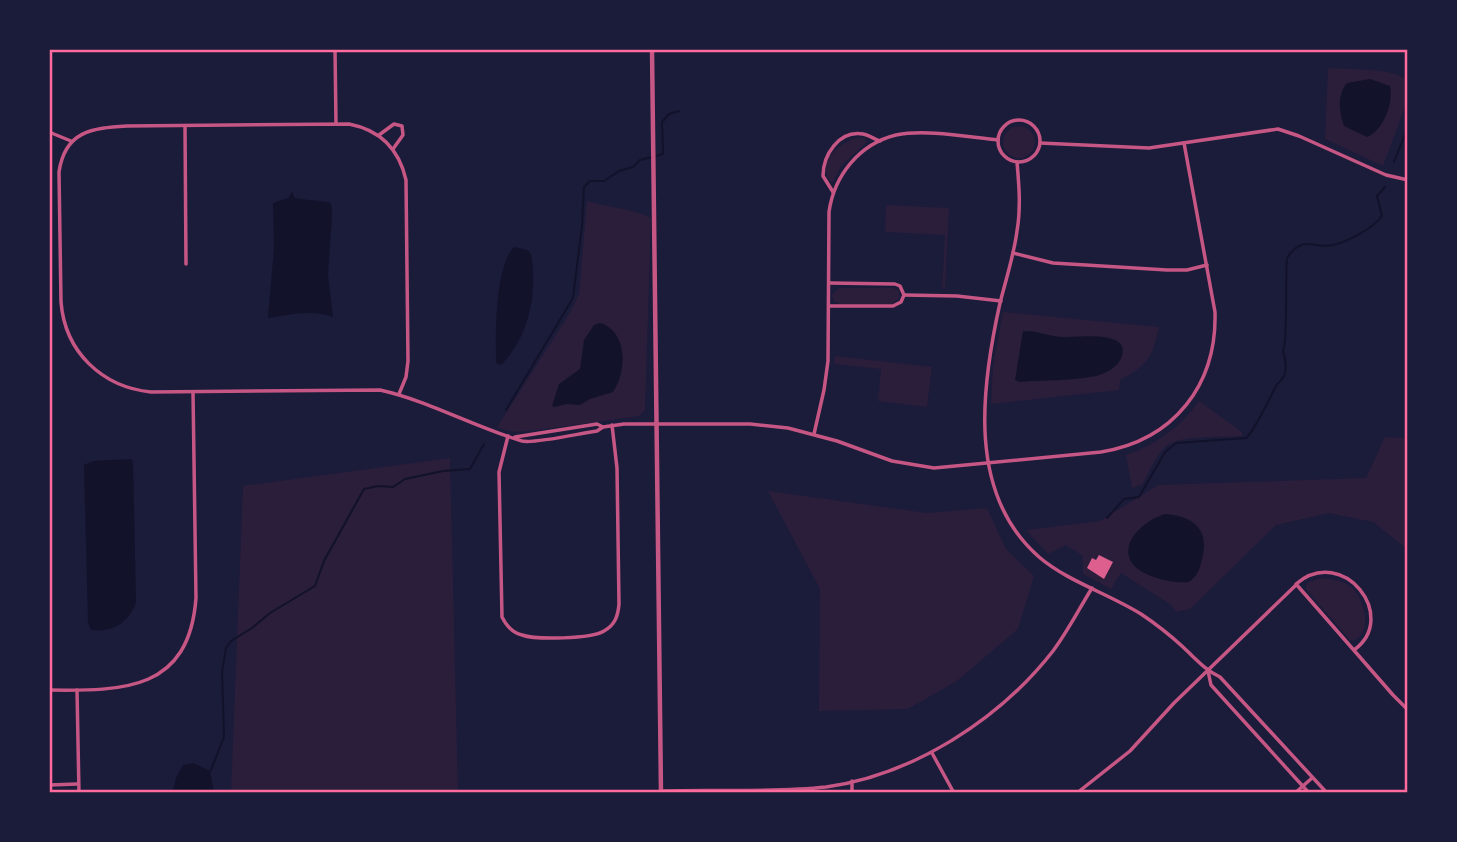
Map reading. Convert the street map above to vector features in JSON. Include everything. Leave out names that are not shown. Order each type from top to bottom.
[{"type":"street","points":[[335,49],[335,124]]},
{"type":"street","points":[[652,49],[662,792],[780,791],[827,786],[852,782],[886,771],[932,752],[980,720],[1030,677],[1065,635],[1092,588]]},
{"type":"street","points":[[1022,120],[1034,126],[1040,143],[1030,159],[1017,162],[1004,155],[998,140],[1007,124],[1022,120]]},
{"type":"street","points":[[399,394],[406,377],[408,360],[406,180],[401,162],[393,149],[378,135],[366,128],[335,124],[101,127],[71,141],[61,161],[59,185],[63,320],[70,338],[90,365],[116,384],[151,392],[370,389],[399,394],[508,436],[529,441],[597,431],[611,425],[750,424],[814,434],[879,457],[920,467],[947,468],[1116,450],[1142,440],[1168,423],[1190,400],[1200,385],[1212,354],[1215,312],[1184,143]]},
{"type":"street","points":[[378,135],[394,124],[402,126],[403,135],[393,149]]},
{"type":"street","points":[[185,126],[186,264]]},
{"type":"street","points":[[1040,143],[1128,149],[1278,129],[1386,175],[1408,180]]},
{"type":"street","points":[[49,132],[71,141]]},
{"type":"street","points":[[814,434],[827,374],[828,222],[833,192],[847,167],[880,141],[908,134],[998,140]]},
{"type":"street","points":[[833,192],[823,176],[825,158],[831,148],[851,135],[866,135],[880,141]]},
{"type":"street","points":[[1017,162],[1019,220],[988,370],[987,464],[1000,506],[1018,535],[1040,558],[1142,615],[1169,635],[1208,671],[1220,677],[1327,793]]},
{"type":"street","points":[[1013,253],[1053,262],[1167,270],[1187,270],[1207,265]]},
{"type":"street","points":[[829,283],[895,284],[900,286],[904,295],[901,302],[893,306],[829,306]]},
{"type":"street","points":[[904,295],[957,296],[1001,302]]},
{"type":"street","points":[[49,690],[118,689],[144,681],[166,668],[188,639],[193,625],[196,598],[193,392]]},
{"type":"street","points":[[508,436],[499,472],[501,612],[505,623],[518,634],[595,635],[610,627],[617,617],[619,604],[617,468],[611,425]]},
{"type":"street","points":[[1077,793],[1124,756],[1305,577],[1326,572],[1343,576],[1358,586],[1367,600],[1370,618],[1363,642],[1354,650]]},
{"type":"street","points":[[1296,584],[1408,710]]},
{"type":"street","points":[[1208,671],[1211,685],[1309,793]]},
{"type":"street","points":[[77,690],[79,793]]},
{"type":"street","points":[[932,752],[954,793]]},
{"type":"street","points":[[1295,793],[1312,778]]},
{"type":"street","points":[[852,782],[852,793]]},
{"type":"street","points":[[49,785],[78,785]]},
{"type":"shaded area","points":[[1328,68],[1381,71],[1407,80],[1408,99],[1383,166],[1325,139]]},
{"type":"shaded area","points":[[1370,79],[1390,86],[1391,93],[1389,108],[1382,122],[1373,134],[1367,137],[1344,126],[1340,103],[1347,83]]},
{"type":"shaded area","points":[[1019,126],[1030,131],[1035,142],[1030,153],[1019,158],[1008,153],[1003,142],[1008,131]]},
{"type":"shaded area","points":[[856,138],[865,138],[867,142],[841,166],[832,183],[827,176],[827,162],[842,145]]},
{"type":"shaded area","points":[[292,192],[295,198],[331,203],[328,275],[333,317],[309,313],[268,318],[274,248],[273,203],[288,198]]},
{"type":"shaded area","points":[[587,201],[637,212],[651,218],[645,410],[640,416],[530,431],[513,432],[501,429],[497,427],[571,311],[579,294]]},
{"type":"shaded area","points":[[886,205],[949,208],[945,289],[942,289],[945,235],[885,232]]},
{"type":"shaded area","points":[[514,247],[527,250],[531,254],[532,299],[525,328],[511,354],[501,365],[496,363],[498,303],[503,270]]},
{"type":"shaded area","points":[[839,288],[893,288],[898,290],[900,297],[892,304],[840,304],[834,301],[832,295]]},
{"type":"shaded area","points":[[1003,312],[1159,327],[1147,360],[1120,380],[1119,390],[991,404],[993,365]]},
{"type":"shaded area","points":[[600,323],[616,334],[620,343],[622,363],[618,384],[613,392],[580,405],[552,406],[559,384],[580,369],[584,340],[594,325]]},
{"type":"shaded area","points":[[1023,331],[1061,337],[1111,338],[1119,342],[1123,349],[1121,358],[1111,370],[1096,376],[1020,382],[1015,380]]},
{"type":"shaded area","points":[[835,356],[932,367],[927,407],[878,401],[881,369],[834,364]]},
{"type":"shaded area","points":[[1199,401],[1242,432],[1242,436],[1191,438],[1172,443],[1158,455],[1142,485],[1132,488],[1126,455],[1167,434]]},
{"type":"shaded area","points":[[1385,437],[1408,438],[1408,550],[1373,522],[1329,513],[1276,525],[1190,609],[1176,612],[1171,605],[1121,573],[1111,589],[1083,574],[1083,556],[1066,545],[1048,554],[1026,530],[1100,521],[1158,485],[1366,478]]},
{"type":"shaded area","points":[[450,458],[458,793],[231,793],[243,486]]},
{"type":"shaded area","points":[[131,459],[136,602],[119,625],[106,630],[91,630],[88,623],[84,465],[93,461]]},
{"type":"shaded area","points":[[768,491],[927,513],[987,508],[1006,549],[1034,576],[1018,629],[957,681],[908,709],[819,711],[820,589]]},
{"type":"shaded area","points":[[1165,514],[1193,522],[1202,534],[1204,552],[1195,576],[1189,582],[1167,581],[1150,576],[1132,563],[1129,555],[1129,547],[1136,532]]},
{"type":"shaded area","points":[[1320,578],[1345,583],[1357,593],[1365,616],[1363,631],[1359,637],[1352,641],[1349,639],[1306,589],[1307,583]]},
{"type":"shaded area","points":[[193,763],[210,771],[214,793],[172,793],[183,765]]},
{"type":"building","points":[[1099,555],[1113,562],[1104,579],[1087,568],[1092,558],[1096,560]]},
{"type":"waterway","points":[[506,410],[573,298],[584,187],[590,181],[604,181],[619,171],[633,167],[640,160],[663,154],[662,122],[669,114],[679,111]]},
{"type":"waterway","points":[[1394,162],[1408,127]]},
{"type":"waterway","points":[[1107,518],[1124,499],[1139,497],[1165,452],[1176,443],[1246,438],[1285,373],[1283,351],[1287,258],[1293,250],[1304,244],[1333,245],[1366,230],[1382,216],[1377,196],[1385,187]]},
{"type":"waterway","points":[[210,772],[224,737],[222,672],[226,648],[231,641],[315,586],[324,561],[364,489],[393,487],[405,479],[443,471],[470,469],[484,444]]}]
